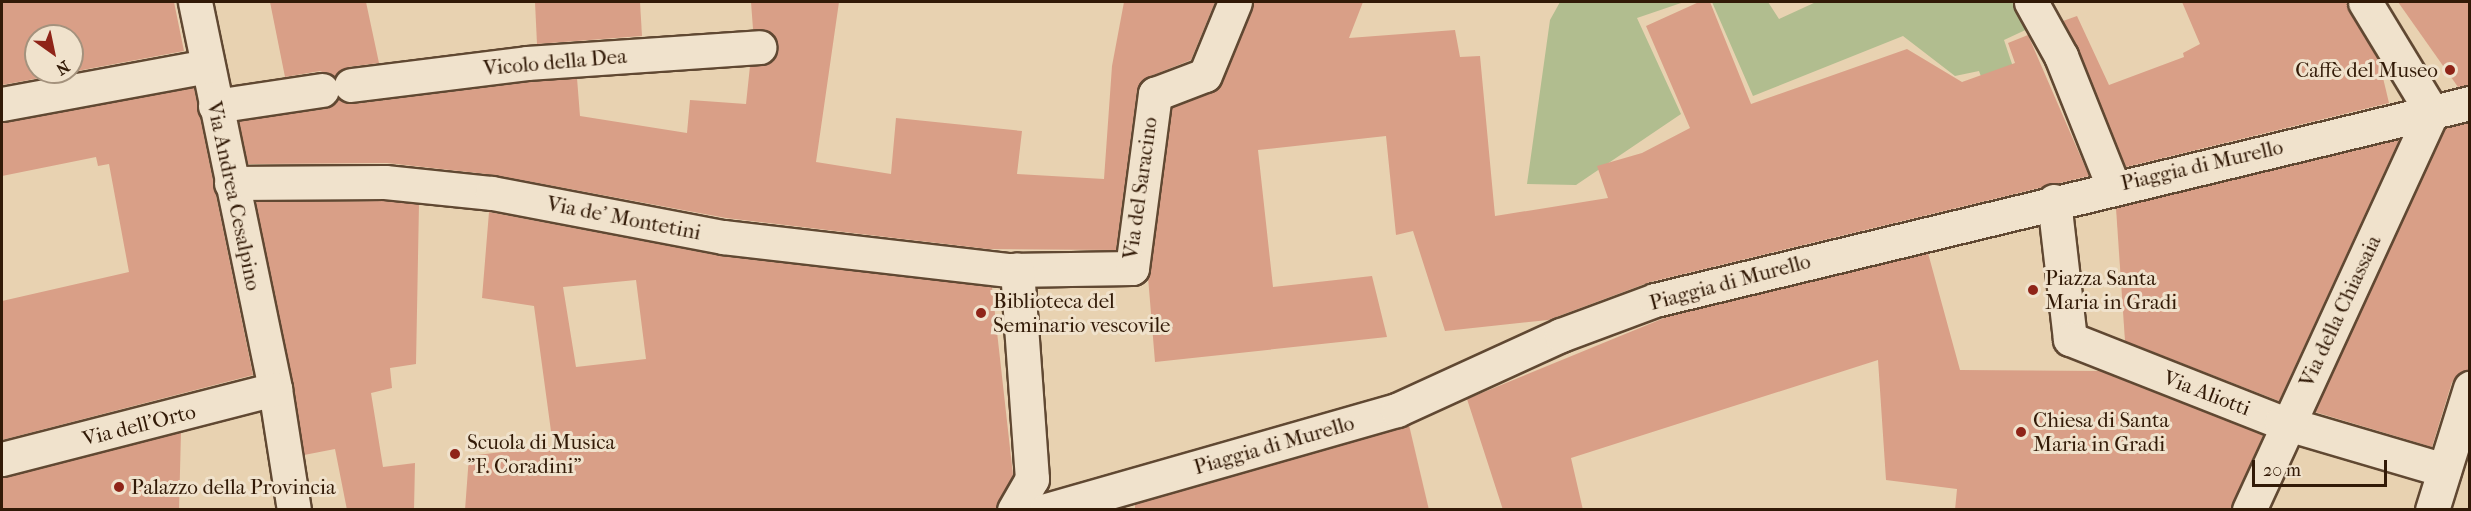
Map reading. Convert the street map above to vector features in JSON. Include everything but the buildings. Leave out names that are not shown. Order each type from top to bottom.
[{"type":"street","name":"Via Andrea Cesalpino","points":[[195,2],[275,389],[294,510]]},
{"type":"street","name":"Via del Saracino","points":[[1017,270],[1132,268],[1155,94],[1205,75],[1234,2]]},
{"type":"street","points":[[2031,2],[2061,56],[2113,186]]},
{"type":"street","points":[[2365,2],[2432,112]]},
{"type":"street","name":"Vicolo della Dea","points":[[215,106],[337,87],[526,63],[759,47]]},
{"type":"street","points":[[2,104],[208,66]]},
{"type":"street","name":"Piaggia di Murello","points":[[1046,510],[1398,410],[1561,335],[1655,300],[2113,186],[2469,103]]},
{"type":"street","name":"Via della Chiassaia","points":[[2249,510],[2432,112]]},
{"type":"street","name":"Via de' Montetini","points":[[231,183],[385,182],[492,193],[723,237],[1017,270]]},
{"type":"street","name":"Via Aliotti","points":[[2054,201],[2070,339],[2287,424],[2444,470]]},
{"type":"street","points":[[1014,510],[1032,479],[1017,270]]},
{"type":"street","points":[[2432,510],[2469,388]]},
{"type":"street","name":"Via dell'Orto","points":[[2,459],[275,389]]},
{"type":"green space","points":[[1560,2],[1684,2],[1637,18],[1681,114],[1576,185],[1527,184],[1550,20]]},
{"type":"green space","points":[[1712,2],[1768,2],[1779,19],[1816,2],[2019,2],[2034,26],[2004,40],[2023,97],[1993,110],[1979,71],[1955,76],[1903,36],[1753,96]]},
{"type":"place","name":"Caffè del Museo","points":[[2450,70]]},
{"type":"place","name":"Piazza Santa Maria in Gradi","points":[[2033,290]]},
{"type":"place","name":"Biblioteca del Seminario vescovile","points":[[981,313]]},
{"type":"place","name":"Chiesa di Santa Maria in Gradi","points":[[2021,432]]},
{"type":"place","name":"Scuola di Musica \"F. Coradini\"","points":[[455,454]]},
{"type":"place","name":"Palazzo della Provincia","points":[[119,487]]}]
